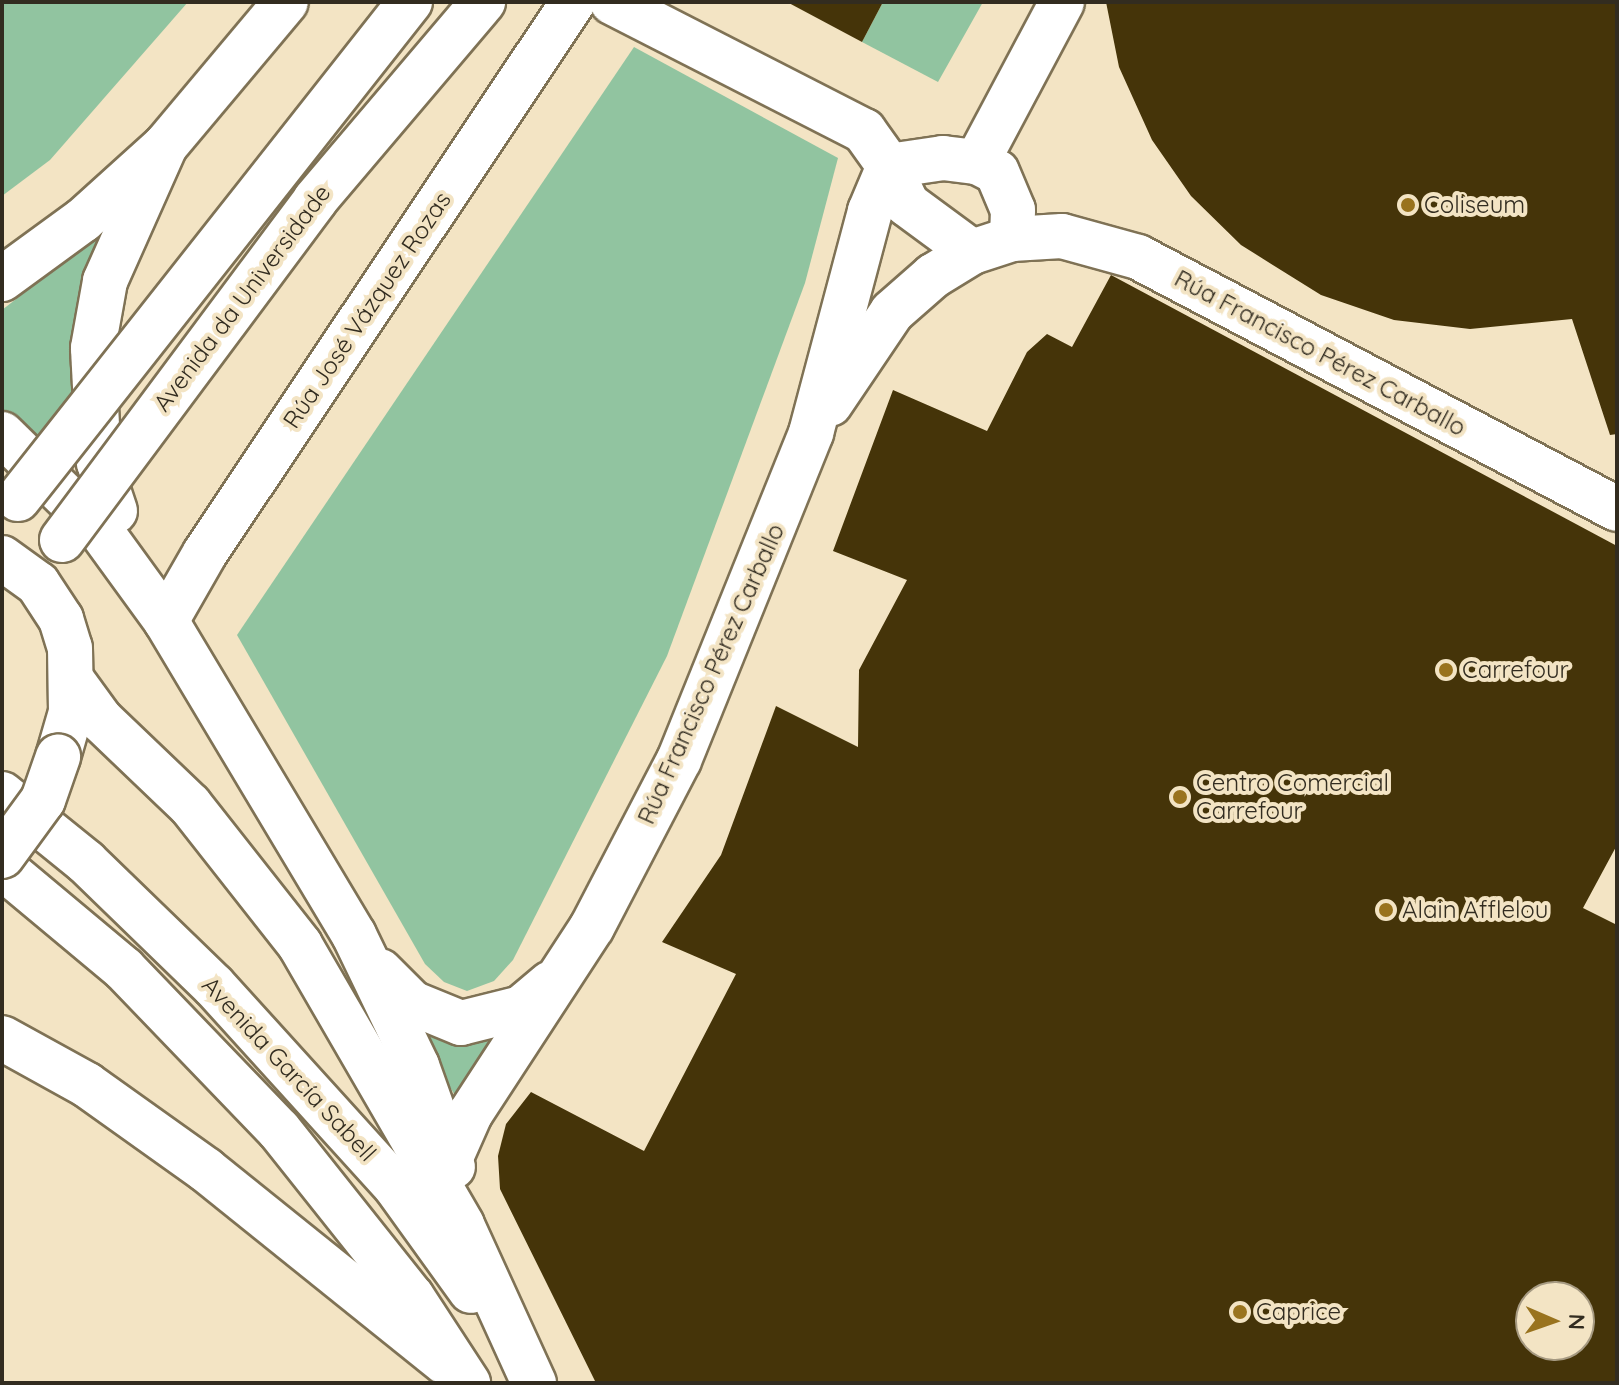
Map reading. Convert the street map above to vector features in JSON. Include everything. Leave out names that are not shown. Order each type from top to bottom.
[{"type":"street","points":[[2,279],[83,220],[165,146],[286,2]]},
{"type":"street","points":[[10,506],[410,2]]},
{"type":"street","name":"Avenida da Universidade","points":[[74,683],[55,582],[62,540],[315,200],[483,2]]},
{"type":"street","name":"Rúa José Vázquez Rozas","points":[[166,621],[205,553],[573,2]]},
{"type":"street","points":[[612,2],[864,131],[889,166],[907,204],[992,245],[1008,188],[997,172],[977,162],[916,158],[889,166]]},
{"type":"street","points":[[977,162],[1062,2]]},
{"type":"street","points":[[165,146],[105,281],[93,348],[93,409],[99,463],[120,529],[166,621],[354,935],[417,1066],[452,1155],[462,1225]]},
{"type":"street","name":"Rúa Francisco Pérez Carballo","points":[[452,1155],[470,1114],[569,965],[679,760],[811,433],[870,211],[889,166]]},
{"type":"street","name":"Rúa Francisco Pérez Carballo","points":[[811,433],[892,312],[992,245],[1062,236],[1138,257],[1617,509]]},
{"type":"street","points":[[2,434],[91,520],[166,621]]},
{"type":"street","points":[[2,558],[38,584],[61,619]]},
{"type":"street","points":[[2,856],[43,800],[58,757],[74,683]]},
{"type":"street","points":[[74,683],[101,720],[190,805],[300,945],[462,1225],[533,1383]]},
{"type":"street","name":"Avenida García Sabell","points":[[2,794],[86,862],[322,1101],[396,1187],[533,1383]]},
{"type":"street","name":"Avenida García Sabell","points":[[2,867],[124,969],[279,1130],[403,1285],[464,1377]]},
{"type":"street","points":[[354,935],[412,1003],[461,1023],[521,1008],[569,965]]},
{"type":"street","points":[[2,1038],[87,1085],[206,1170],[413,1342],[464,1377]]},
{"type":"green space","points":[[2,2],[188,2],[50,160],[2,196]]},
{"type":"green space","points":[[883,2],[983,2],[938,82],[862,42]]},
{"type":"green space","points":[[634,47],[838,158],[805,283],[667,656],[513,960],[494,981],[467,991],[444,982],[425,964],[237,635]]},
{"type":"green space","points":[[105,230],[81,465],[2,412],[2,310]]},
{"type":"green space","points":[[417,1030],[517,1030],[457,1099]]},
{"type":"building","points":[[787,2],[883,2],[862,42]]},
{"type":"building","name":"Coliseum","points":[[1106,2],[1617,2],[1617,434],[1610,435],[1572,319],[1470,329],[1394,320],[1321,295],[1241,245],[1191,196],[1152,140],[1119,67]]},
{"type":"building","name":"Centro Comercial Carrefour","points":[[1111,275],[1617,546],[1617,845],[1583,908],[1617,925],[1617,1383],[596,1383],[500,1189],[498,1156],[506,1124],[531,1092],[644,1151],[736,974],[662,942],[721,855],[776,706],[858,747],[859,670],[907,580],[833,551],[893,390],[987,431],[1027,352],[1047,334],[1072,347]]},
{"type":"place","name":"Coliseum","points":[[1408,205]]},
{"type":"place","name":"Carrefour","points":[[1446,670]]},
{"type":"place","name":"Centro Comercial Carrefour","points":[[1180,797]]},
{"type":"place","name":"Alain Afflelou","points":[[1386,910]]},
{"type":"place","name":"Caprice","points":[[1240,1312]]}]
